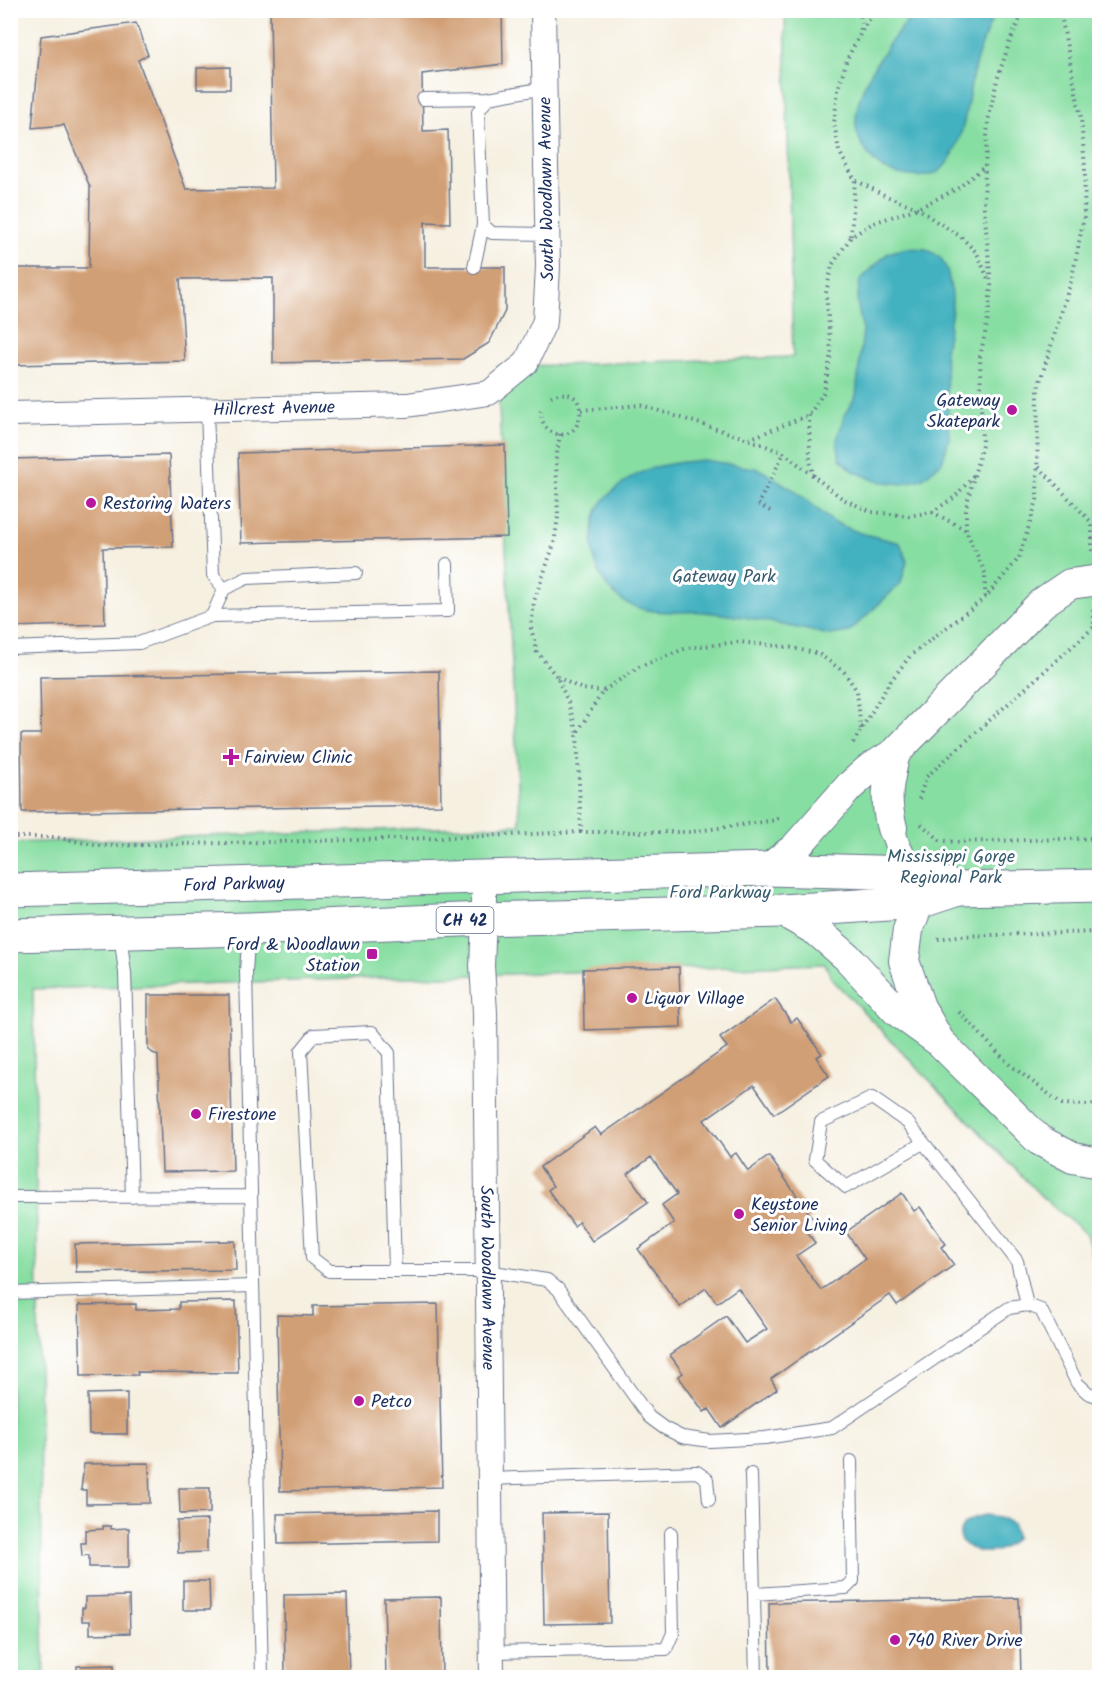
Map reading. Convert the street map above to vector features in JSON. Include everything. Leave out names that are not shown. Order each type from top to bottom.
[{"type":"main road","name":"Ford Parkway","points":[[10,891],[768,869],[915,887],[958,889],[1100,886]]},
{"type":"main road","name":"Ford Parkway","points":[[10,935],[782,911],[915,887]]},
{"type":"street","name":"South Woodlawn Avenue","points":[[526,363],[545,321],[548,267],[543,10]]},
{"type":"street","name":"Hillcrest Avenue","points":[[10,414],[407,405],[489,393],[526,363]]},
{"type":"street","points":[[768,869],[795,848],[849,787],[868,770],[896,753],[1042,603],[1096,566]]},
{"type":"street","points":[[896,753],[886,791],[888,813],[898,846],[915,887],[904,961],[920,1007],[940,1042]]},
{"type":"street","name":"South Woodlawn Avenue","points":[[484,878],[482,966],[485,1012],[492,1677]]},
{"type":"street","points":[[782,911],[816,931],[847,957],[897,1011],[940,1042],[1039,1140],[1073,1158],[1100,1163]]},
{"type":"lane","points":[[423,99],[488,98],[545,88]]},
{"type":"lane","points":[[474,267],[483,225],[478,112],[488,98]]},
{"type":"lane","points":[[483,225],[492,233],[548,234]]},
{"type":"lane","points":[[207,410],[213,575],[224,589]]},
{"type":"lane","points":[[10,648],[139,643],[212,616],[448,611],[447,564]]},
{"type":"lane","points":[[212,616],[224,589],[247,578],[356,573]]},
{"type":"lane","points":[[249,929],[246,971],[262,1677]]},
{"type":"lane","points":[[120,932],[124,974],[132,1197]]},
{"type":"lane","points":[[395,1271],[389,1053],[372,1032],[314,1035],[301,1051],[312,1258],[329,1270],[395,1271],[487,1271],[547,1280],[558,1289],[649,1417],[682,1437],[711,1441],[765,1438],[832,1428],[1009,1308],[1027,1305],[1041,1310],[1077,1383],[1088,1393],[1100,1397]]},
{"type":"lane","points":[[923,1143],[846,1187],[815,1161],[820,1122],[872,1098],[908,1123],[1017,1261],[1027,1305]]},
{"type":"lane","points":[[10,1197],[251,1196]]},
{"type":"lane","points":[[10,1293],[253,1286]]},
{"type":"lane","points":[[754,1594],[846,1588],[853,1581],[850,1461]]},
{"type":"lane","points":[[489,1479],[697,1472],[707,1479],[709,1500]]},
{"type":"lane","points":[[751,1474],[756,1677]]},
{"type":"lane","points":[[491,1652],[666,1649],[673,1633],[671,1533]]},
{"type":"path","points":[[10,13],[33,10]]},
{"type":"path","points":[[860,10],[861,32]]},
{"type":"path","points":[[851,237],[855,180],[839,151],[834,123],[838,90],[847,58],[861,32],[877,10]]},
{"type":"path","points":[[985,598],[985,573],[966,530],[966,507],[982,445],[980,357],[988,319],[991,285],[984,207],[988,121],[997,80],[1010,41],[1024,10]]},
{"type":"path","points":[[852,745],[889,683],[911,655],[985,598],[1019,558],[1037,500],[1038,388],[1072,278],[1084,217],[1085,168],[1081,118],[1060,10]]},
{"type":"path","points":[[10,67],[16,11]]},
{"type":"path","points":[[814,477],[810,461],[809,415],[824,392],[831,353],[826,293],[832,265],[851,237],[873,223],[918,208],[957,189],[985,167]]},
{"type":"path","points":[[855,180],[886,196],[918,208],[960,236],[977,253],[991,285]]},
{"type":"path","points":[[541,410],[541,417],[548,429],[560,434],[576,427],[581,410],[575,399],[564,393],[551,396]]},
{"type":"path","points":[[581,410],[641,405],[748,440],[784,453],[843,499],[872,513],[909,516],[932,512],[955,497],[974,476]]},
{"type":"path","points":[[748,440],[809,415]]},
{"type":"path","points":[[560,434],[556,459],[558,518],[554,544],[534,601],[531,628],[537,652],[557,677],[568,702],[577,733],[581,832]]},
{"type":"path","points":[[770,511],[758,504],[784,453]]},
{"type":"path","points":[[1038,466],[1092,523],[1096,566]]},
{"type":"path","points":[[932,512],[966,530]]},
{"type":"path","points":[[1092,523],[1100,523]]},
{"type":"path","points":[[1094,611],[1094,627]]},
{"type":"path","points":[[918,803],[926,777],[1094,627],[1100,627]]},
{"type":"path","points":[[577,733],[603,691],[639,667],[687,648],[738,642],[788,647],[819,654],[844,672],[857,691],[861,730]]},
{"type":"path","points":[[557,677],[582,689],[603,691]]},
{"type":"path","points":[[10,837],[55,837],[99,846],[449,838],[581,832],[690,832],[776,820],[784,814]]},
{"type":"path","points":[[920,814],[921,824],[931,834],[940,840],[954,842],[1100,838]]},
{"type":"path","points":[[935,948],[938,938],[958,936],[1100,932]]},
{"type":"path","points":[[957,1010],[1010,1065],[1062,1104],[1100,1103]]},
{"type":"green space","points":[[785,11],[1099,11],[1099,1277],[1086,1234],[1043,1198],[832,979],[825,964],[33,989],[44,1677],[11,1677],[10,843],[520,825],[497,367],[793,357]]},
{"type":"water","points":[[916,11],[996,11],[976,62],[961,135],[950,159],[936,173],[910,176],[891,172],[878,165],[863,146],[856,125],[861,95],[876,63]]},
{"type":"water","points":[[907,248],[926,249],[940,257],[947,269],[952,294],[952,310],[945,351],[949,439],[942,462],[922,479],[902,484],[876,481],[854,471],[840,459],[837,440],[845,414],[856,396],[863,330],[857,302],[860,280],[888,253]]},
{"type":"water","points":[[704,460],[759,469],[794,490],[833,522],[860,533],[900,543],[907,561],[901,583],[849,632],[830,635],[729,615],[654,611],[630,605],[606,585],[594,557],[594,525],[599,507],[623,483],[644,471],[655,467]]},
{"type":"water","points":[[985,1515],[1000,1517],[1013,1524],[1016,1537],[1004,1548],[990,1552],[977,1551],[967,1546],[961,1538],[961,1530],[968,1522]]},
{"type":"building","points":[[270,10],[502,10],[503,64],[422,74],[423,131],[448,130],[450,223],[425,222],[425,267],[505,267],[505,311],[489,343],[463,359],[273,363],[273,278],[180,279],[185,361],[13,365],[17,268],[89,268],[90,187],[64,125],[32,128],[41,36],[136,23],[148,55],[138,60],[186,189],[273,188]]},
{"type":"building","points":[[230,67],[230,89],[197,89],[197,68]]},
{"type":"building","points":[[505,445],[507,537],[241,543],[238,453]]},
{"type":"building","name":"Restoring Waters","points":[[169,455],[173,547],[103,548],[105,624],[11,627],[10,459]]},
{"type":"building","points":[[439,671],[441,805],[22,812],[21,734],[41,734],[40,677]]},
{"type":"building","name":"Liquor Village","points":[[679,967],[681,1027],[584,1030],[583,969]]},
{"type":"building","name":"Firestone","points":[[148,995],[229,995],[233,1171],[162,1172],[158,1056],[148,1050]]},
{"type":"building","name":"Keystone Senior Living","points":[[775,999],[791,1022],[797,1018],[822,1054],[816,1057],[829,1076],[774,1114],[754,1085],[704,1120],[730,1157],[736,1153],[748,1171],[769,1156],[812,1217],[802,1224],[815,1243],[796,1256],[821,1290],[865,1259],[846,1232],[902,1193],[914,1211],[920,1207],[946,1244],[941,1247],[954,1265],[897,1305],[890,1295],[771,1379],[777,1389],[722,1428],[709,1409],[704,1412],[678,1376],[683,1373],[670,1355],[726,1316],[745,1343],[767,1329],[738,1288],[717,1303],[706,1288],[680,1307],[638,1249],[674,1223],[662,1205],[677,1194],[651,1157],[628,1174],[648,1202],[592,1241],[579,1222],[574,1226],[548,1190],[553,1186],[540,1167],[595,1127],[601,1135],[727,1047],[720,1038]]},
{"type":"building","points":[[235,1241],[236,1270],[76,1272],[75,1244]]},
{"type":"building","points":[[236,1301],[238,1373],[137,1372],[138,1375],[81,1376],[79,1305],[136,1304],[136,1310],[179,1309],[179,1302]]},
{"type":"building","name":"Petco","points":[[438,1304],[442,1487],[280,1491],[277,1315],[313,1316],[313,1306]]},
{"type":"building","points":[[127,1393],[127,1434],[89,1434],[88,1394]]},
{"type":"building","points":[[149,1463],[150,1503],[86,1504],[86,1490],[81,1490],[84,1464]]},
{"type":"building","points":[[179,1488],[210,1488],[210,1513],[180,1514]]},
{"type":"building","points":[[437,1511],[437,1541],[278,1544],[277,1514]]},
{"type":"building","points":[[608,1512],[610,1623],[544,1624],[542,1513]]},
{"type":"building","points":[[207,1520],[207,1552],[178,1553],[177,1521]]},
{"type":"building","points":[[103,1526],[111,1526],[111,1529],[129,1528],[129,1567],[89,1567],[89,1555],[82,1556],[81,1543],[85,1543],[85,1530],[103,1529]]},
{"type":"building","points":[[183,1581],[209,1581],[210,1610],[183,1610]]},
{"type":"building","points":[[347,1594],[349,1678],[285,1678],[284,1595]]},
{"type":"building","points":[[129,1596],[130,1633],[90,1634],[90,1621],[82,1621],[85,1597]]},
{"type":"building","points":[[441,1597],[442,1678],[386,1678],[384,1598]]},
{"type":"building","name":"740 River Drive","points":[[1019,1598],[1021,1678],[770,1678],[769,1603]]},
{"type":"building","points":[[114,1665],[114,1678],[77,1678],[77,1666]]},
{"type":"place","name":"Gateway Skatepark","points":[[1012,410]]},
{"type":"place","name":"Restoring Waters","points":[[91,503]]},
{"type":"place","name":"Fairview Clinic","points":[[231,757]]},
{"type":"place","name":"Ford & Woodlawn Station","points":[[372,954]]},
{"type":"place","name":"Liquor Village","points":[[632,998]]},
{"type":"place","name":"Firestone","points":[[196,1114]]},
{"type":"place","name":"Keystone Senior Living","points":[[739,1214]]},
{"type":"place","name":"Petco","points":[[359,1401]]},
{"type":"place","name":"740 River Drive","points":[[895,1640]]},
{"type":"park label","name":"Gateway Park","points":[[724,576]]},
{"type":"park label","name":"Mississippi Gorge Regional Park","points":[[951,866]]}]
